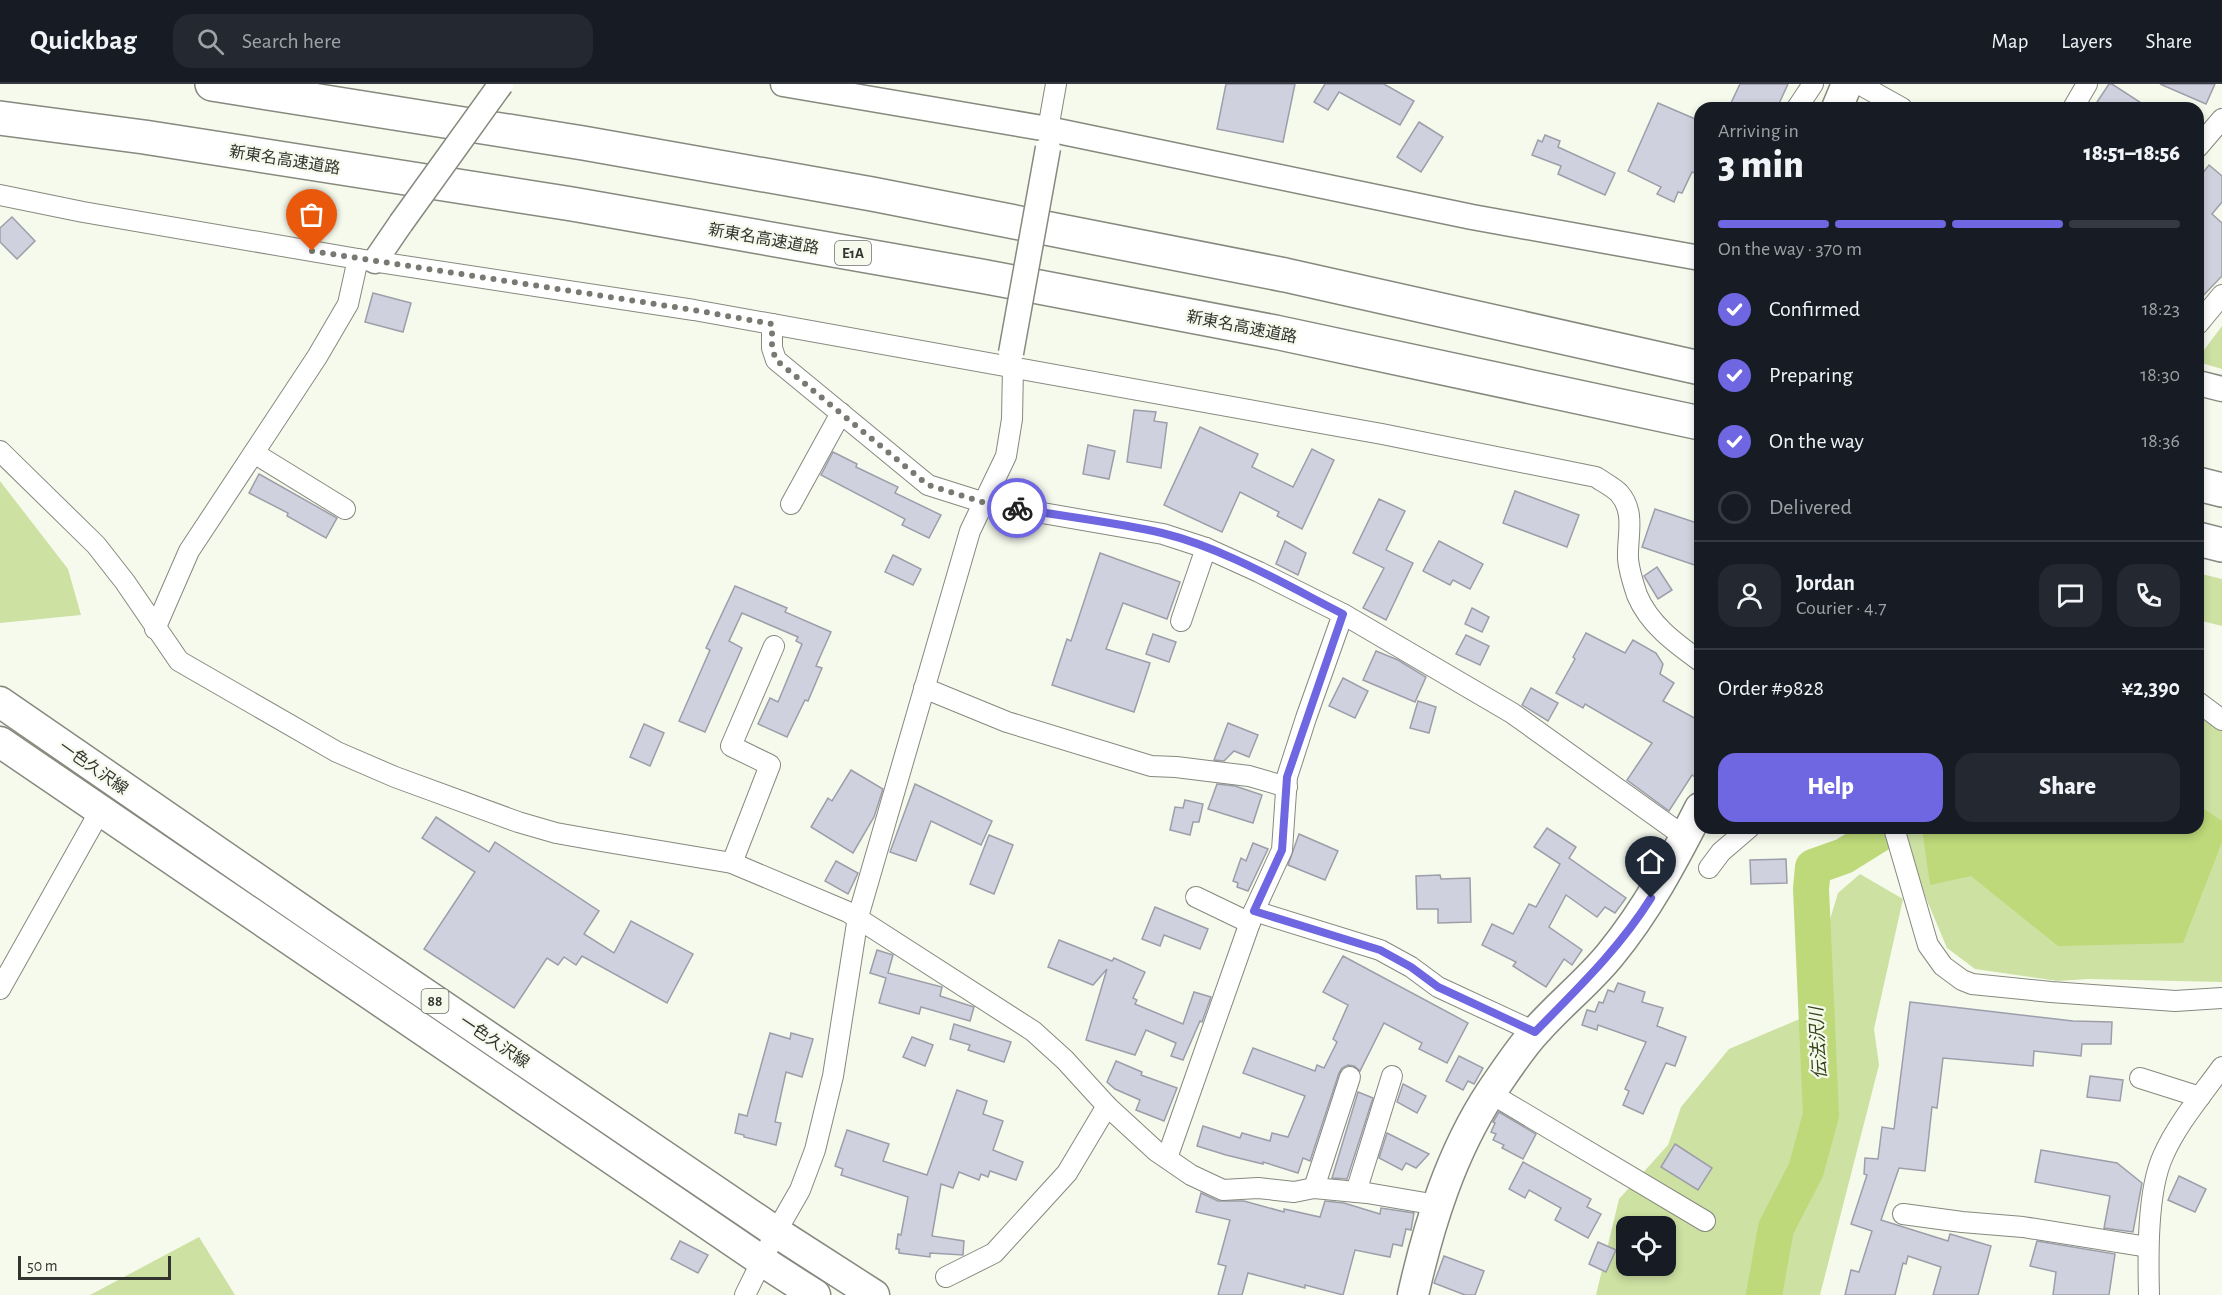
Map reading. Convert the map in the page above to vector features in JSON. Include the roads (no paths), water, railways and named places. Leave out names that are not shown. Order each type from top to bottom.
[{"type":"highway","points":[[212,84],[583,143],[872,194],[1285,275],[1694,367]]},
{"type":"highway","name":"新東名高速道路","points":[[0,118],[144,137],[572,204],[981,276],[1275,332],[1694,422]]},
{"type":"highway","points":[[2204,486],[2222,490]]},
{"type":"highway","points":[[2204,540],[2222,545]]},
{"type":"main road","points":[[1840,102],[1847,84]]},
{"type":"main road","name":"一色久沢線","points":[[0,702],[344,939],[776,1232],[874,1295]]},
{"type":"main road","name":"一色久沢線","points":[[0,742],[815,1295]]},
{"type":"main road","points":[[1414,1295],[1437,1205],[1460,1145],[1490,1093],[1535,1032],[1609,956],[1639,917],[1694,820]]},
{"type":"street","points":[[155,629],[189,551],[317,357],[348,304],[367,260],[401,223],[501,84]]},
{"type":"street","points":[[783,84],[1048,138],[1694,256]]},
{"type":"street","points":[[746,1295],[776,1232],[800,1190],[815,1150],[833,1076],[858,917],[970,531],[1006,456],[1012,411],[1012,360],[1056,84]]},
{"type":"street","points":[[1801,102],[1813,84]]},
{"type":"street","points":[[1859,84],[1891,102]]},
{"type":"street","points":[[2076,102],[2087,84]]},
{"type":"street","points":[[2204,140],[2222,119]]},
{"type":"street","points":[[0,195],[83,212],[367,260],[1012,360],[1596,477],[1618,492],[1628,507],[1630,528],[1628,559],[1631,576],[1642,605],[1651,620],[1694,656]]},
{"type":"street","points":[[2204,316],[2222,295]]},
{"type":"street","points":[[772,324],[772,348],[776,360],[928,485],[985,503],[1163,534],[1206,548],[1259,572],[1343,614],[1512,713],[1685,837]]},
{"type":"street","points":[[2204,384],[2222,389]]},
{"type":"street","points":[[791,504],[841,413]]},
{"type":"street","points":[[0,451],[96,545],[126,582],[155,629],[179,661],[337,753],[518,822],[556,833],[732,864],[858,917],[1033,1031],[1065,1060],[1107,1106],[1156,1151],[1191,1175],[1223,1190],[1258,1188],[1294,1192],[1314,1188],[1437,1205]]},
{"type":"street","points":[[255,453],[345,509]]},
{"type":"street","points":[[1181,621],[1206,548]]},
{"type":"street","points":[[1167,1158],[1252,917],[1282,850],[1287,777],[1343,614]]},
{"type":"street","points":[[732,864],[770,765],[732,746],[774,646]]},
{"type":"street","points":[[924,688],[1007,722],[1150,766],[1249,776],[1287,787]]},
{"type":"street","points":[[2204,706],[2222,720]]},
{"type":"street","points":[[0,989],[100,811]]},
{"type":"street","points":[[1709,868],[1721,852],[1742,834]]},
{"type":"street","points":[[1897,837],[1928,945],[1943,966],[1962,980],[1972,984],[2068,994],[2175,1001],[2222,998]]},
{"type":"street","points":[[1196,897],[1252,917],[1380,950],[1411,967],[1438,987],[1535,1032]]},
{"type":"street","points":[[2153,1293],[2148,1247],[2155,1183],[2162,1158],[2177,1130],[2222,1067]]},
{"type":"street","points":[[1356,1192],[1392,1076]]},
{"type":"street","points":[[1314,1188],[1350,1077]]},
{"type":"street","points":[[2140,1078],[2200,1097]]},
{"type":"street","points":[[1490,1093],[1705,1221]]},
{"type":"street","points":[[946,1277],[994,1253],[1067,1173],[1107,1106]]},
{"type":"street","points":[[1903,1214],[2023,1227],[2148,1247]]},
{"type":"waterway","name":"伝法沢川","points":[[1764,1295],[1776,1228],[1806,1170],[1821,1115],[1811,889],[1813,867],[1844,856],[1879,834]]}]
